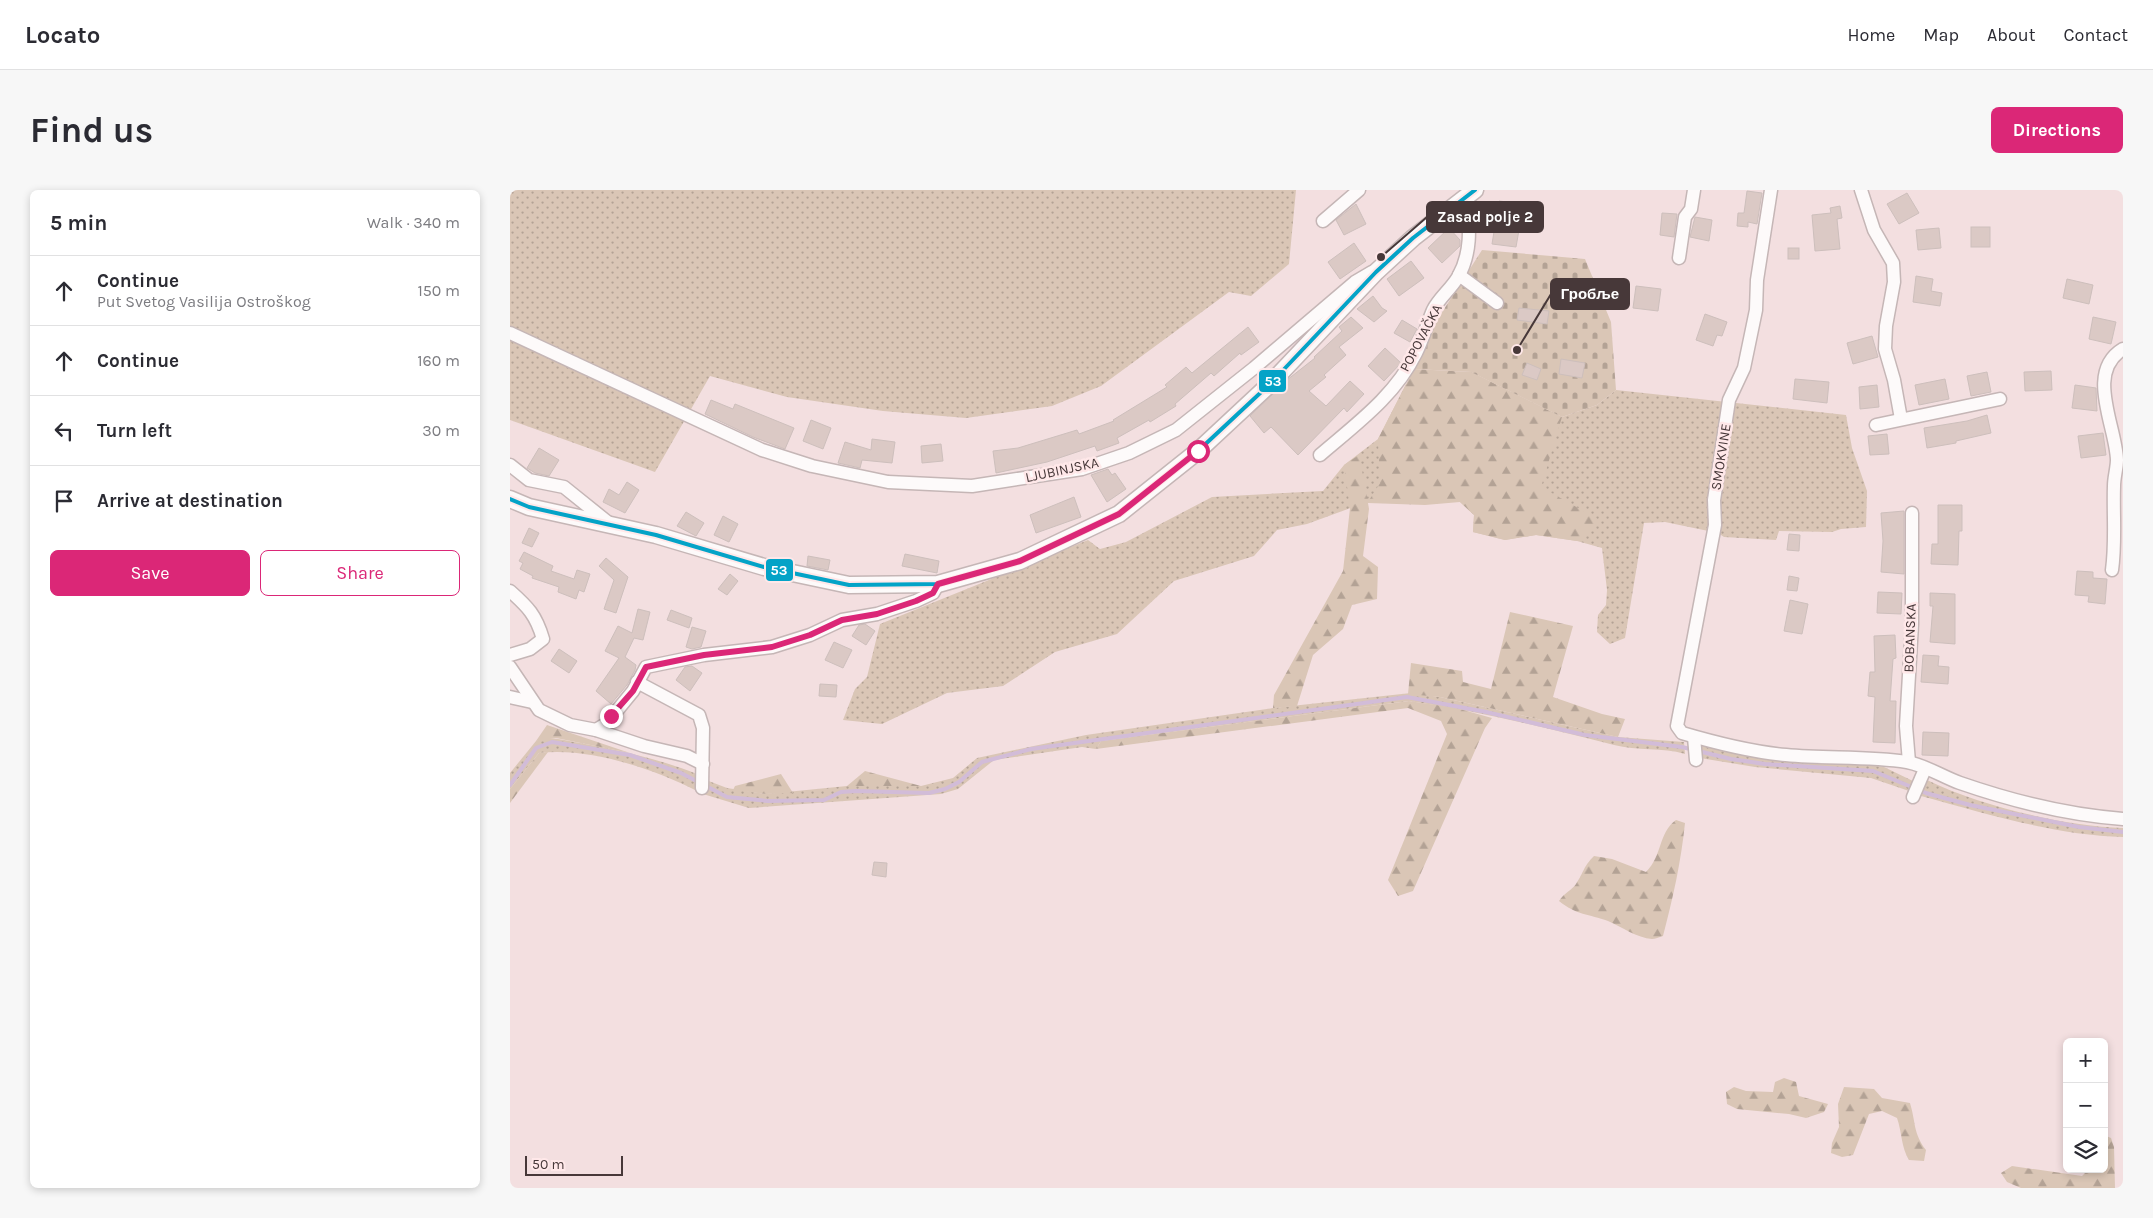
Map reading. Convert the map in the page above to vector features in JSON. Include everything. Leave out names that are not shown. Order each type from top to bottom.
[{"type":"street","points":[[1323,220],[1359,190]]},
{"type":"street","points":[[1679,258],[1685,217],[1691,208],[1694,190]]},
{"type":"street","name":"SMOKVINE","points":[[1694,740],[1682,733],[1677,726],[1715,525],[1714,500],[1729,400],[1744,368],[1756,310],[1757,280],[1771,190]]},
{"type":"street","points":[[1861,190],[1874,230],[1893,263],[1894,282],[1886,326],[1885,349],[1894,380],[1900,419]]},
{"type":"street","points":[[510,499],[529,507],[656,535],[764,567],[849,585],[938,584],[1020,561],[1119,514],[1198,451],[1271,383],[1376,272],[1413,238],[1471,192]]},
{"type":"street","name":"POPOVAČKA","points":[[1320,455],[1370,413],[1385,397],[1416,354],[1434,308],[1460,275],[1470,241],[1471,192]]},
{"type":"street","name":"LJUBINJSKA","points":[[510,333],[762,450],[812,466],[888,482],[972,486],[1082,469],[1129,453],[1176,430],[1254,368],[1355,282],[1369,272],[1376,272]]},
{"type":"street","points":[[1460,275],[1496,303]]},
{"type":"street","points":[[2112,570],[2115,550],[2114,484],[2117,460],[2104,393],[2107,368],[2115,354],[2123,349]]},
{"type":"street","points":[[1876,425],[2000,399]]},
{"type":"street","points":[[510,465],[529,480],[564,487],[612,526]]},
{"type":"street","name":"BOBANSKA","points":[[1909,762],[1906,726],[1912,624],[1912,513]]},
{"type":"street","points":[[596,730],[606,724],[633,691],[646,667],[704,655],[772,647],[810,635],[842,620],[877,614],[916,601],[933,593],[938,584]]},
{"type":"street","points":[[510,591],[531,610],[539,623],[543,639],[530,649],[510,655]]},
{"type":"street","points":[[510,667],[532,702],[539,710],[556,720],[596,730],[644,746],[687,756],[703,764]]},
{"type":"street","points":[[637,682],[699,715],[703,728],[702,788]]},
{"type":"street","points":[[510,697],[532,702]]},
{"type":"street","points":[[1696,760],[1694,740],[1786,755],[1909,762],[1961,783],[2012,798],[2088,817],[2123,819]]},
{"type":"street","points":[[1913,797],[1925,769]]},
{"type":"green space","points":[[510,190],[1296,190],[1289,264],[1251,296],[1229,292],[1101,386],[1052,406],[966,418],[883,411],[787,397],[710,376],[655,472],[510,420]]},
{"type":"green space","points":[[1482,250],[1585,259],[1611,322],[1616,390],[1597,405],[1562,417],[1471,372],[1414,369],[1430,331]]},
{"type":"green space","points":[[1414,369],[1471,372],[1562,417],[1541,487],[1601,521],[1577,541],[1536,535],[1505,540],[1473,532],[1474,515],[1460,502],[1425,505],[1368,503],[1369,509],[1363,556],[1378,567],[1377,599],[1352,605],[1343,629],[1313,655],[1297,706],[1273,708],[1274,695],[1343,571],[1350,508],[1344,465],[1359,455],[1368,502],[1380,483],[1378,439]]},
{"type":"green space","points":[[1471,372],[1562,417],[1597,405],[1616,390],[1846,415],[1852,448],[1867,491],[1866,527],[1841,529],[1832,532],[1779,531],[1776,540],[1724,537],[1718,533],[1665,522],[1644,523],[1625,638],[1610,644],[1597,632],[1598,615],[1606,605],[1607,590],[1602,548],[1577,541],[1536,535],[1505,540],[1473,532],[1474,515],[1460,502],[1367,502],[1307,524],[1277,530],[1254,556],[1174,581],[1117,634],[1055,652],[1003,686],[947,693],[882,724],[843,720],[855,689],[867,677],[880,624],[1088,540],[1100,549],[1126,542],[1212,497],[1323,491],[1344,465],[1378,439],[1406,384]]},
{"type":"green space","points":[[1510,612],[1573,626],[1553,697],[1602,714],[1625,719],[1618,737],[1440,697],[1408,694],[1411,663],[1462,671],[1463,682],[1491,689]]},
{"type":"green space","points":[[1411,693],[1440,697],[1618,737],[1684,742],[1685,754],[1667,750],[1623,747],[1486,715],[1409,701],[1101,741],[1096,749],[1082,747],[994,760],[958,789],[941,794],[749,808],[703,794],[706,780],[727,788],[766,794],[847,786],[921,786],[953,778],[977,758],[1086,735],[1273,708]]},
{"type":"green space","points":[[1409,701],[1456,708],[1492,718],[1485,728],[1413,891],[1398,896],[1388,880],[1447,734],[1441,721],[1408,708],[1096,749],[1101,741]]},
{"type":"green space","points":[[547,725],[630,753],[556,738],[536,741]]},
{"type":"green space","points":[[543,738],[609,749],[674,766],[699,775],[699,792],[662,775],[621,762],[579,753],[559,752],[539,753],[510,789],[510,773],[536,741]]},
{"type":"green space","points":[[1699,745],[1884,767],[1915,782],[1909,791],[1871,778],[1755,767],[1700,758]]},
{"type":"green space","points":[[548,752],[510,803],[510,789],[539,753]]},
{"type":"green space","points":[[865,771],[921,786],[847,786]]},
{"type":"green space","points":[[781,774],[793,793],[766,794],[733,790],[735,786]]},
{"type":"green space","points":[[1927,780],[1972,798],[2023,813],[2075,823],[2123,828],[2123,837],[2047,828],[1921,796]]},
{"type":"green space","points":[[1676,820],[1685,823],[1676,880],[1663,936],[1652,939],[1641,937],[1608,921],[1577,912],[1559,901],[1576,884],[1594,856],[1612,859],[1646,872],[1655,859],[1666,831]]},
{"type":"green space","points":[[1784,1078],[1796,1082],[1799,1096],[1828,1104],[1824,1112],[1806,1118],[1789,1114],[1737,1109],[1727,1104],[1726,1092],[1734,1087],[1746,1091],[1773,1092],[1775,1082]]},
{"type":"green space","points":[[1844,1087],[1874,1089],[1882,1098],[1910,1103],[1917,1133],[1926,1150],[1924,1161],[1909,1160],[1904,1150],[1897,1118],[1882,1111],[1869,1114],[1853,1155],[1842,1157],[1831,1153],[1832,1143],[1839,1127],[1838,1104]]},
{"type":"green space","points":[[2108,1137],[2111,1138],[2114,1147],[2115,1188],[2021,1188],[2007,1182],[2001,1173],[2012,1166],[2082,1176],[2085,1173],[2108,1173]]},
{"type":"building","points":[[1747,191],[1762,193],[1757,224],[1748,222],[1748,227],[1737,226],[1738,213],[1744,213]]},
{"type":"building","points":[[1907,193],[1919,213],[1899,224],[1887,204]]},
{"type":"building","points":[[1499,201],[1540,206],[1538,216],[1522,213],[1516,247],[1492,244]]},
{"type":"building","points":[[1356,204],[1366,224],[1344,235],[1336,220]]},
{"type":"building","points":[[1840,206],[1842,218],[1837,219],[1840,249],[1815,251],[1812,215],[1831,213],[1830,208]]},
{"type":"building","points":[[1662,213],[1677,214],[1674,237],[1660,235]]},
{"type":"building","points":[[1695,217],[1712,220],[1709,241],[1690,237]]},
{"type":"building","points":[[1971,227],[1990,227],[1990,247],[1971,247]]},
{"type":"building","points":[[1449,228],[1460,240],[1460,246],[1442,263],[1428,248]]},
{"type":"building","points":[[1939,228],[1941,248],[1918,250],[1916,230]]},
{"type":"building","points":[[1354,243],[1366,261],[1340,279],[1328,262]]},
{"type":"building","points":[[1788,248],[1799,248],[1799,259],[1788,259]]},
{"type":"building","points":[[1411,261],[1424,278],[1399,296],[1387,279]]},
{"type":"building","points":[[1916,276],[1933,279],[1931,291],[1942,293],[1940,306],[1913,302]]},
{"type":"building","points":[[2067,279],[2093,285],[2089,304],[2063,298]]},
{"type":"building","points":[[1636,286],[1661,289],[1658,311],[1633,308]]},
{"type":"building","points":[[1373,296],[1382,308],[1387,311],[1374,322],[1357,309]]},
{"type":"building","points":[[1519,308],[1549,311],[1547,324],[1517,320]]},
{"type":"building","points":[[1705,314],[1727,322],[1722,336],[1717,335],[1713,346],[1696,340]]},
{"type":"building","points":[[1351,317],[1363,328],[1339,347],[1346,355],[1324,375],[1326,377],[1309,391],[1326,406],[1350,381],[1364,394],[1347,412],[1344,408],[1298,455],[1271,427],[1264,433],[1250,416],[1287,380],[1315,358],[1342,331],[1339,327]]},
{"type":"building","points":[[2093,317],[2116,322],[2111,344],[2089,339]]},
{"type":"building","points":[[1402,320],[1417,329],[1410,342],[1394,333]]},
{"type":"building","points":[[1248,327],[1259,342],[1241,355],[1240,353],[1214,376],[1211,373],[1175,404],[1176,406],[1150,422],[1149,420],[1117,438],[1119,443],[1097,451],[1095,446],[1047,462],[996,473],[993,451],[1018,448],[1077,430],[1079,434],[1114,421],[1167,387],[1165,385],[1186,367],[1192,373]]},
{"type":"building","points":[[1872,336],[1878,357],[1853,364],[1847,343]]},
{"type":"building","points":[[1385,348],[1401,363],[1384,381],[1368,366]]},
{"type":"building","points":[[1561,359],[1585,363],[1582,378],[1559,374]]},
{"type":"building","points":[[1527,363],[1541,369],[1537,380],[1522,375]]},
{"type":"building","points":[[2051,371],[2052,390],[2025,391],[2024,372]]},
{"type":"building","points":[[1987,372],[1991,392],[1971,396],[1967,376]]},
{"type":"building","points":[[1795,379],[1829,382],[1827,403],[1793,399]]},
{"type":"building","points":[[1945,379],[1949,399],[1919,405],[1915,385]]},
{"type":"building","points":[[1877,385],[1879,407],[1860,409],[1859,387]]},
{"type":"building","points":[[2075,385],[2096,388],[2097,411],[2072,408]]},
{"type":"building","points":[[711,400],[733,409],[735,404],[794,428],[785,449],[753,437],[705,414]]},
{"type":"building","points":[[1987,415],[1991,433],[1956,441],[1956,443],[1927,448],[1924,428],[1967,421]]},
{"type":"building","points":[[811,420],[831,428],[823,449],[803,441]]},
{"type":"building","points":[[2103,433],[2106,455],[2081,458],[2078,436]]},
{"type":"building","points":[[1887,434],[1889,454],[1870,455],[1868,436]]},
{"type":"building","points":[[872,439],[895,442],[892,463],[862,460],[860,468],[838,463],[845,442],[871,450]]},
{"type":"building","points":[[941,444],[943,461],[922,463],[921,446]]},
{"type":"building","points":[[539,448],[559,460],[549,476],[535,473],[527,468]]},
{"type":"building","points":[[1108,469],[1112,475],[1115,473],[1126,489],[1107,502],[1091,475]]},
{"type":"building","points":[[627,482],[639,490],[625,513],[603,502],[609,489],[619,495]]},
{"type":"building","points":[[1074,497],[1081,517],[1036,533],[1030,515]]},
{"type":"building","points":[[1938,505],[1962,505],[1962,531],[1959,531],[1958,565],[1931,564],[1932,544],[1938,544]]},
{"type":"building","points":[[1904,511],[1904,574],[1881,572],[1883,541],[1881,513]]},
{"type":"building","points":[[686,512],[704,523],[696,536],[677,526]]},
{"type":"building","points":[[723,516],[738,524],[729,542],[714,535]]},
{"type":"building","points":[[529,528],[539,533],[532,547],[522,543]]},
{"type":"building","points":[[1789,534],[1800,535],[1799,551],[1787,550]]},
{"type":"building","points":[[524,552],[553,566],[551,571],[574,579],[577,570],[590,574],[584,592],[579,590],[576,599],[558,592],[559,587],[532,578],[533,576],[520,569],[523,563],[519,561]]},
{"type":"building","points":[[905,554],[939,561],[937,573],[902,566]]},
{"type":"building","points":[[808,556],[830,560],[828,570],[807,566]]},
{"type":"building","points":[[606,558],[628,577],[616,613],[604,609],[614,580],[599,566]]},
{"type":"building","points":[[2077,571],[2093,572],[2093,578],[2107,579],[2105,604],[2088,602],[2089,596],[2075,595]]},
{"type":"building","points":[[730,574],[738,581],[727,595],[718,589]]},
{"type":"building","points":[[1789,576],[1799,578],[1797,591],[1787,590]]},
{"type":"building","points":[[1878,592],[1902,593],[1901,614],[1877,613]]},
{"type":"building","points":[[1930,593],[1955,594],[1955,644],[1930,642],[1933,606],[1930,606]]},
{"type":"building","points":[[1790,600],[1808,604],[1802,634],[1784,631]]},
{"type":"building","points":[[638,609],[650,612],[643,640],[634,638],[625,657],[636,665],[635,670],[627,685],[611,704],[596,691],[619,658],[605,651],[618,626],[632,633]]},
{"type":"building","points":[[671,610],[692,618],[689,628],[667,620]]},
{"type":"building","points":[[865,624],[875,631],[866,645],[852,636],[859,625]]},
{"type":"building","points":[[692,627],[706,631],[701,647],[692,649],[686,647]]},
{"type":"building","points":[[1895,635],[1896,658],[1893,659],[1890,701],[1896,701],[1895,743],[1873,742],[1875,697],[1868,696],[1870,672],[1875,672],[1874,636]]},
{"type":"building","points":[[834,642],[852,650],[843,668],[825,660]]},
{"type":"building","points":[[559,649],[577,661],[569,673],[551,661]]},
{"type":"building","points":[[1923,655],[1939,656],[1938,666],[1949,667],[1948,684],[1921,682]]},
{"type":"building","points":[[692,666],[702,673],[690,691],[676,680],[685,667]]},
{"type":"building","points":[[820,684],[837,685],[836,697],[819,696]]},
{"type":"building","points":[[1923,732],[1949,733],[1948,756],[1922,755]]},
{"type":"building","points":[[874,862],[887,863],[886,877],[872,875]]},
{"type":"waterway","points":[[510,785],[536,748],[552,742],[630,755],[681,773],[727,797],[768,801],[824,800],[841,792],[929,793],[945,789],[959,782],[982,762],[1031,749],[1407,697],[1486,712],[1585,735],[1682,747],[1731,759],[1765,764],[1873,771],[1926,793],[1970,805],[2079,827],[2123,832]]},
{"type":"transit line","name":"53","points":[[510,499],[529,507],[656,535],[764,567],[849,585],[938,584],[1020,561],[1119,514],[1198,451],[1271,383],[1376,272],[1413,238],[1475,190]]},
{"type":"place","name":"Zasad polje 2","points":[[1381,257]]},
{"type":"place","name":"Гробље","points":[[1517,350]]},
{"type":"route","points":[[611,716],[633,691],[646,667],[704,655],[741,653],[772,647],[810,635],[842,620],[877,614],[916,601],[933,593],[938,584],[1020,561],[1119,514],[1198,451]]}]
